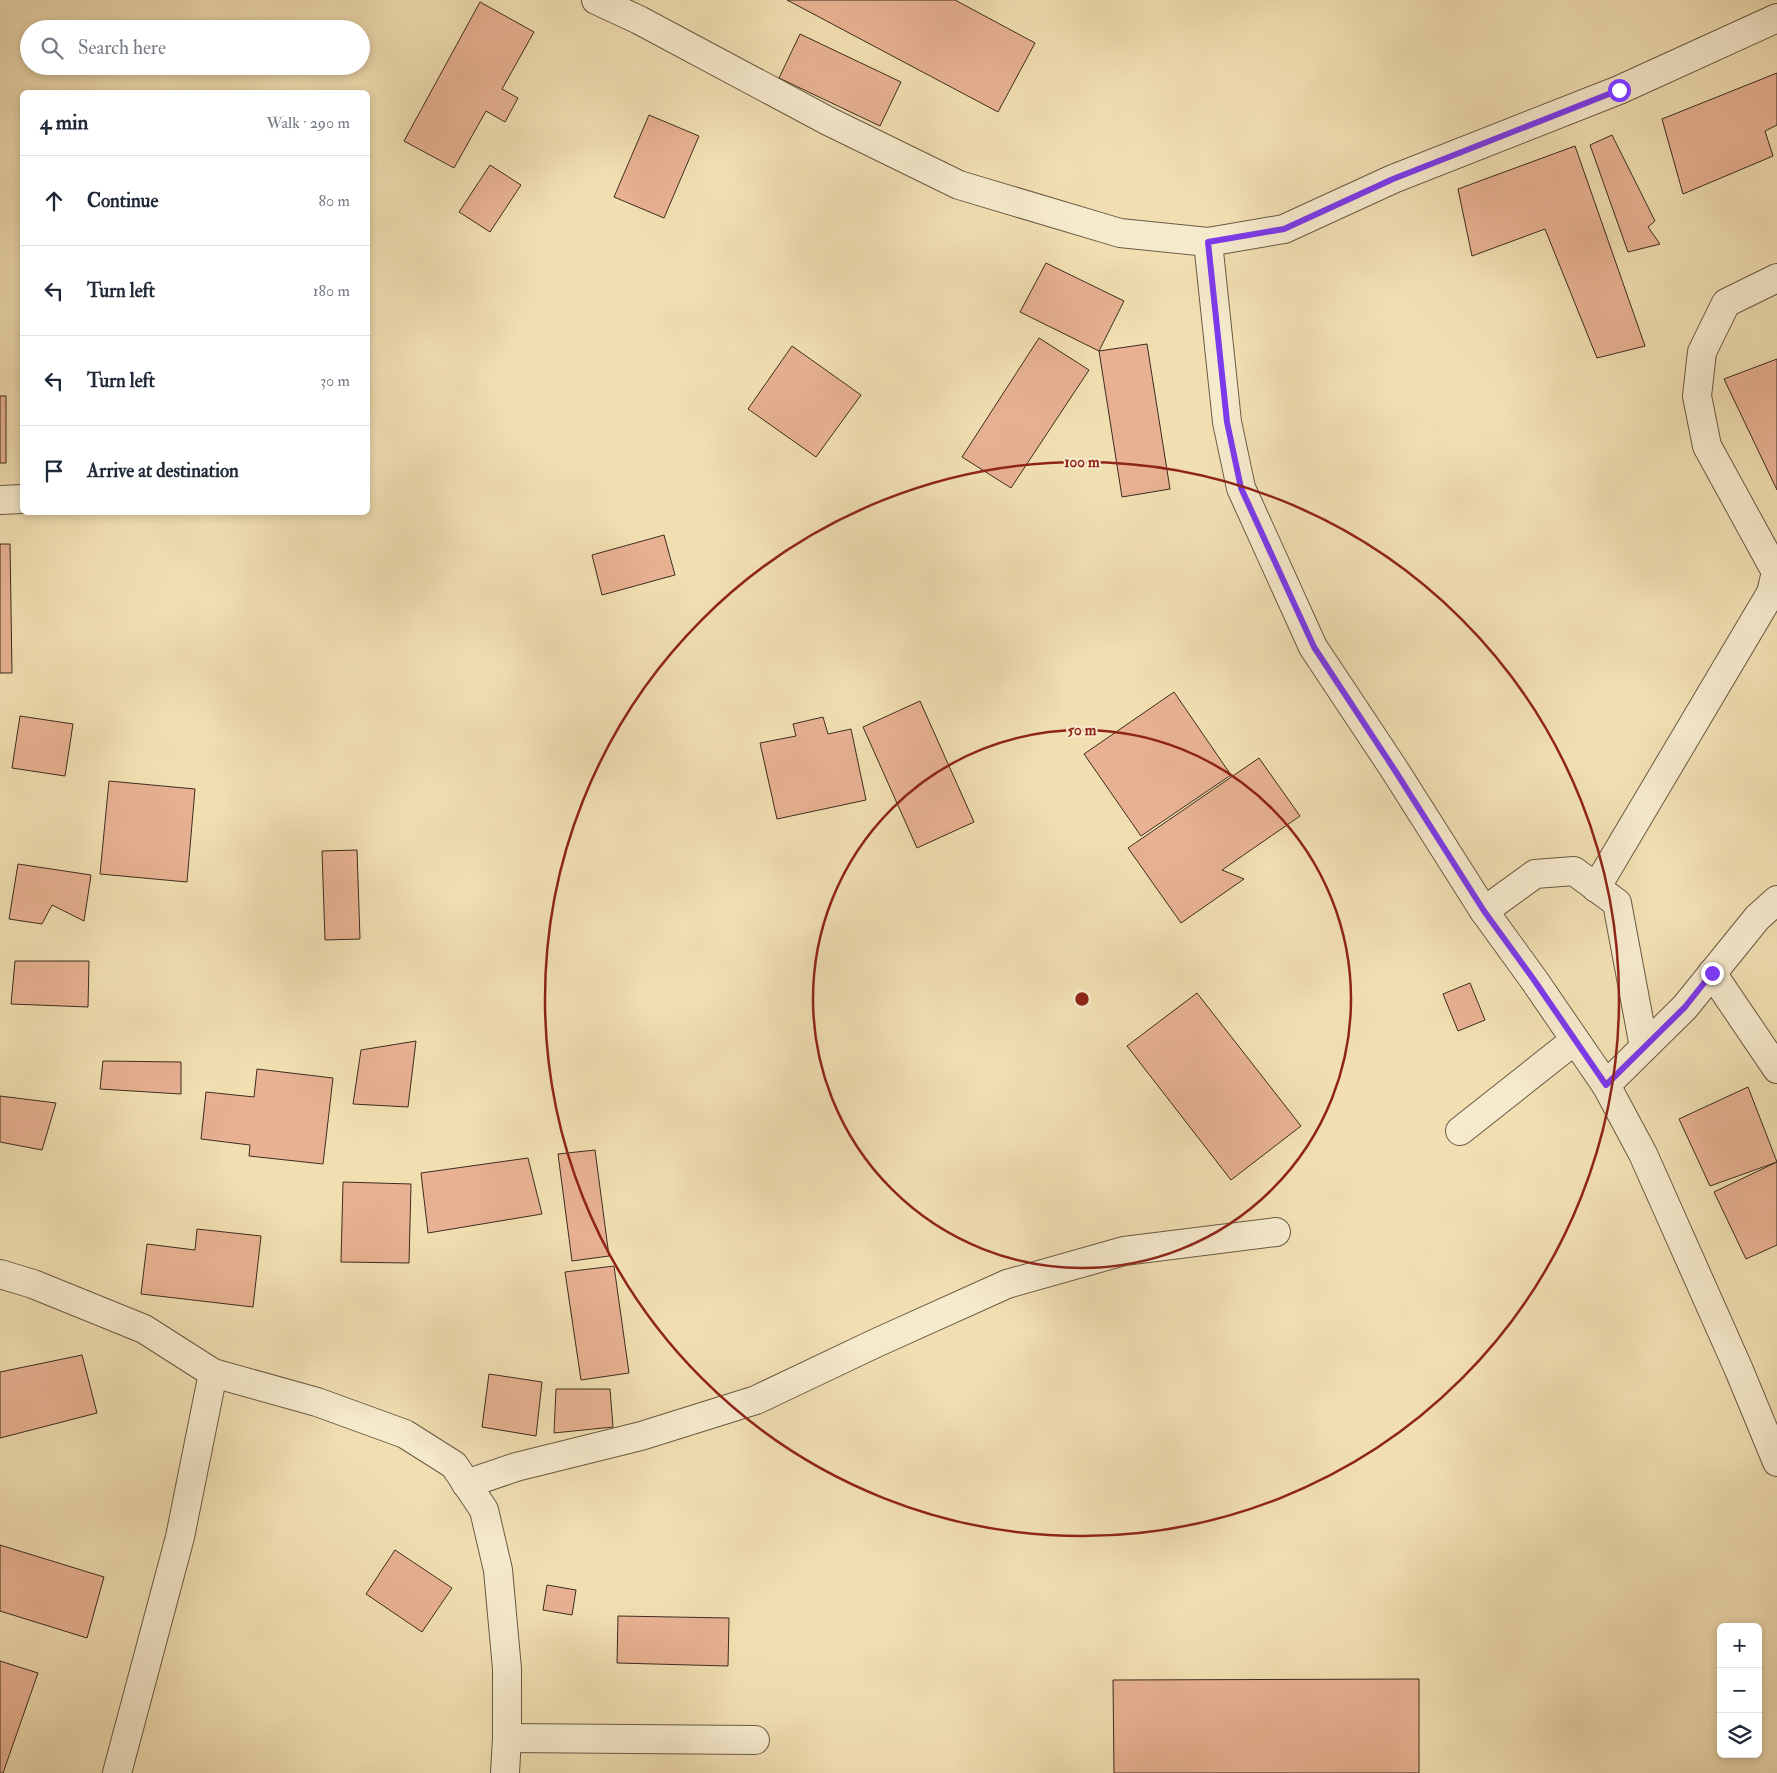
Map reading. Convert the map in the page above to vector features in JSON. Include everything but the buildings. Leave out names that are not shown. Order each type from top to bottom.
[{"type":"street","points":[[596,0],[639,20],[828,121],[959,185],[1120,233],[1208,242],[1284,229],[1393,179],[1619,90],[1777,18]]},
{"type":"street","points":[[1208,242],[1227,422],[1241,488],[1314,647],[1484,911],[1606,1085],[1643,1154],[1739,1370],[1777,1462]]},
{"type":"street","points":[[1596,888],[1776,582],[1776,572],[1707,446],[1697,396],[1702,352],[1726,303],[1777,278]]},
{"type":"street","points":[[0,500],[20,499]]},
{"type":"street","points":[[1484,911],[1535,874],[1574,871],[1617,903],[1644,1047]]},
{"type":"street","points":[[1606,1085],[1685,1007],[1757,918],[1777,900]]},
{"type":"street","points":[[1712,973],[1777,1069]]},
{"type":"street","points":[[1460,1131],[1575,1040]]},
{"type":"street","points":[[466,1484],[516,1467],[642,1436],[756,1400],[1007,1284],[1124,1251],[1276,1232]]},
{"type":"street","points":[[0,1274],[33,1284],[144,1329],[213,1373],[317,1402],[405,1434],[454,1465],[484,1510],[498,1570],[507,1669],[505,1773]]},
{"type":"street","points":[[117,1773],[180,1537],[213,1373]]},
{"type":"street","points":[[507,1738],[755,1740]]},
{"type":"route","points":[[1619,90],[1393,179],[1284,229],[1208,242],[1227,422],[1241,488],[1314,647],[1484,911],[1606,1085],[1685,1007],[1712,973]]}]
